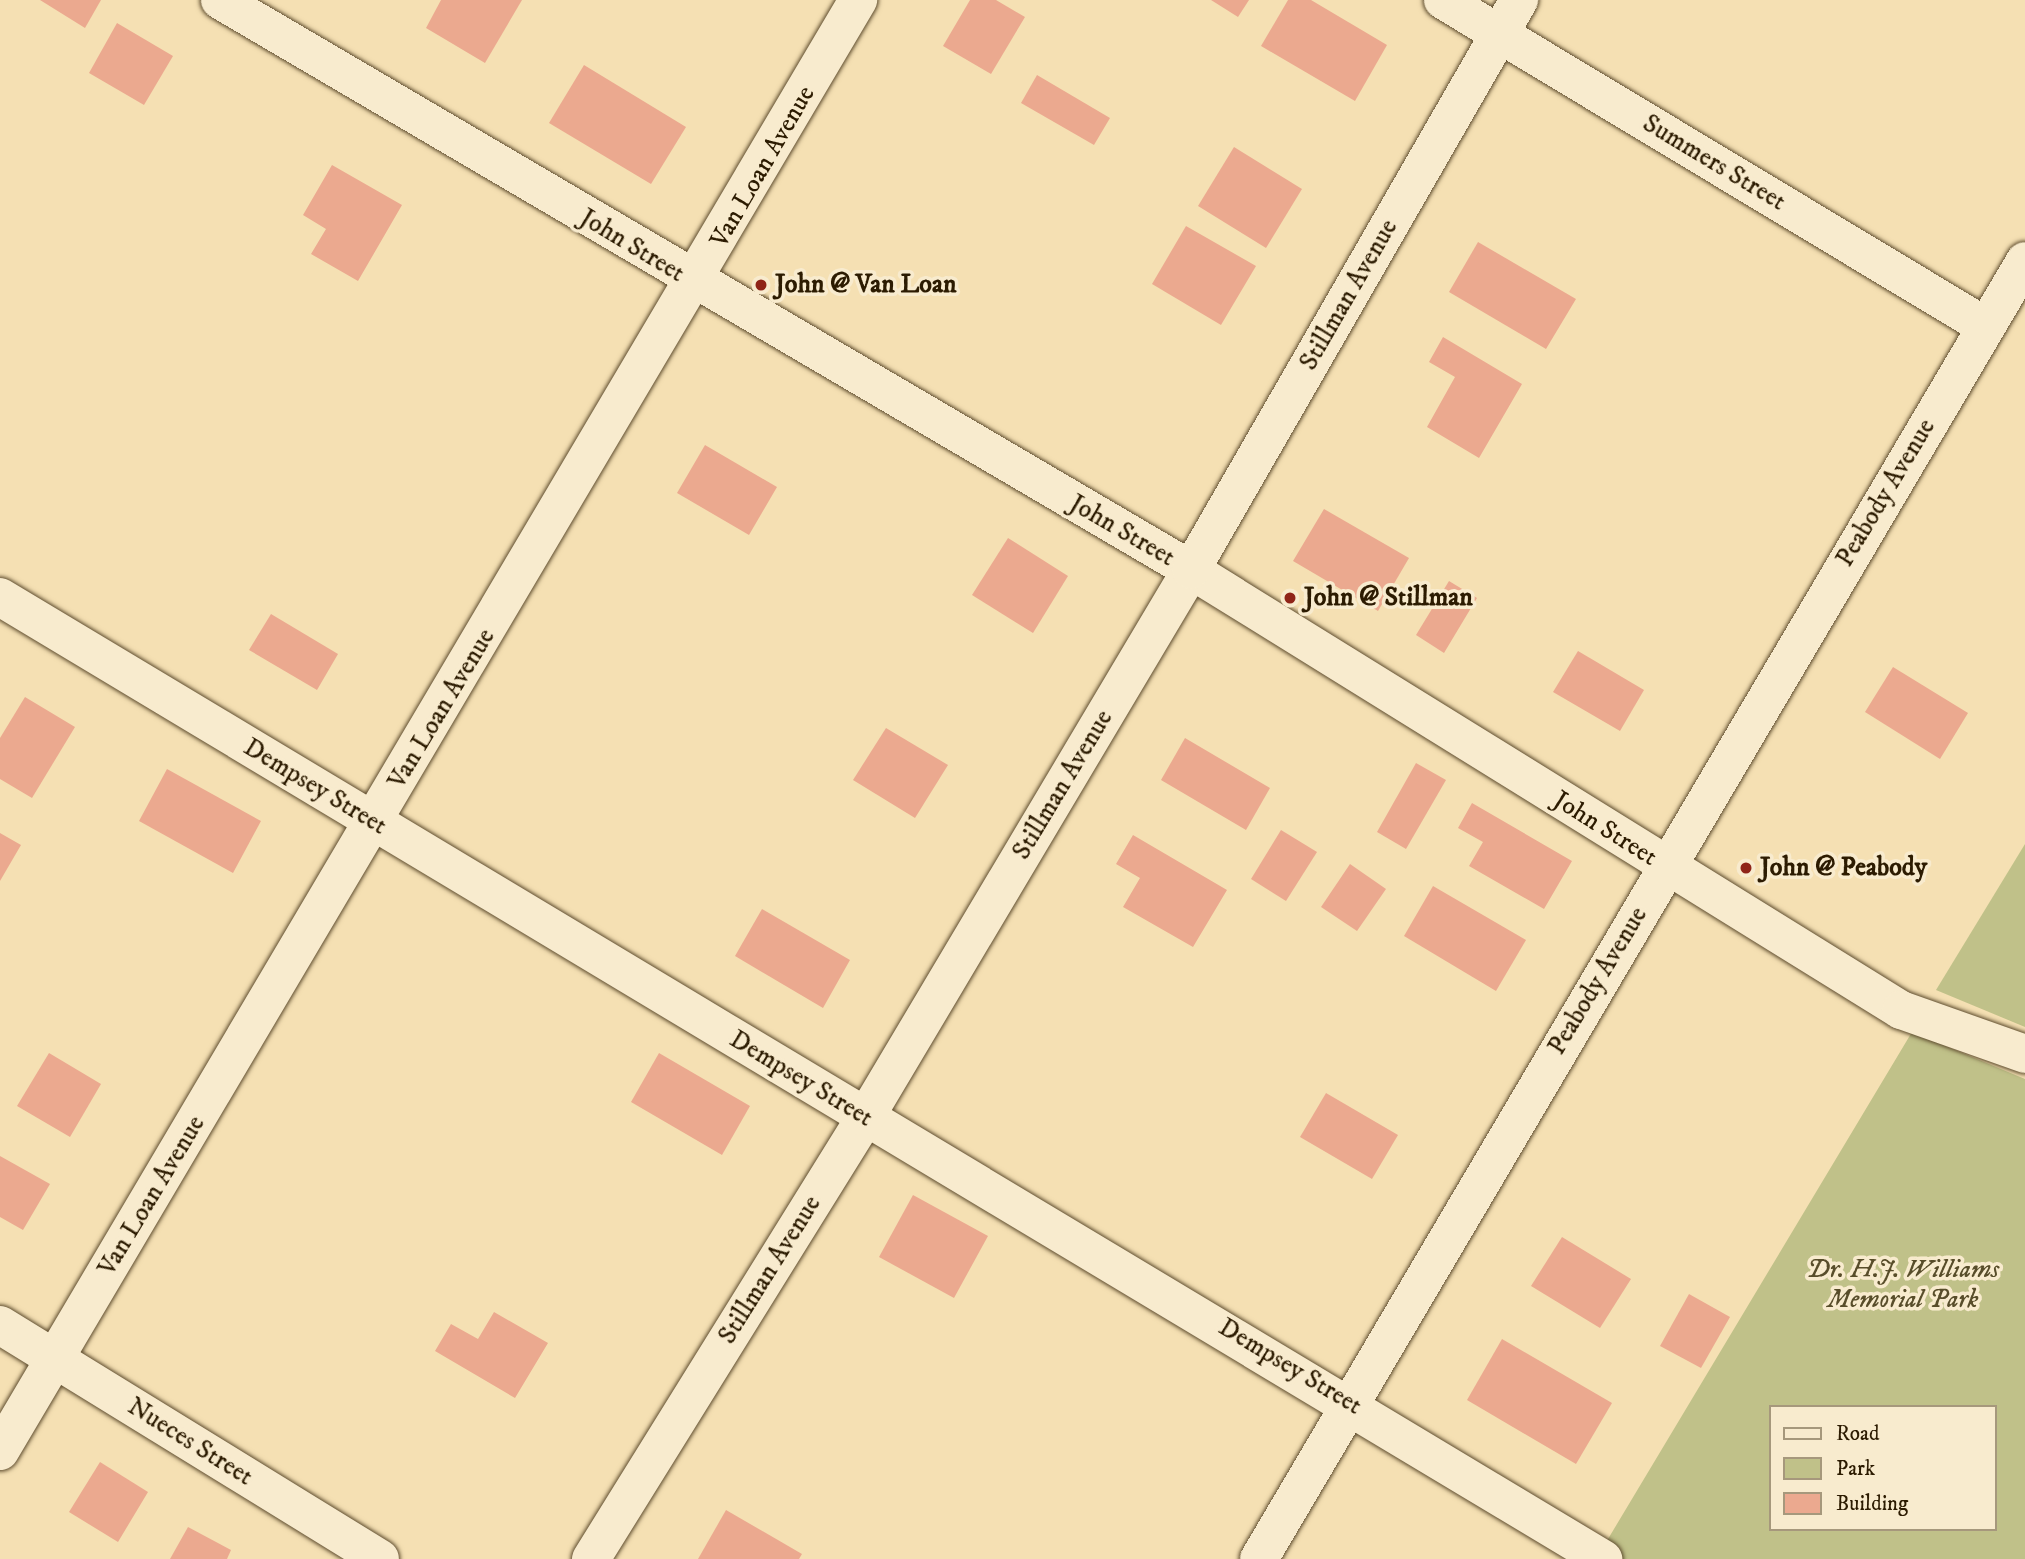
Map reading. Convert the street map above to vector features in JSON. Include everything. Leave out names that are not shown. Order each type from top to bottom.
[{"type":"street","name":"John Street","points":[[220,0],[696,284],[1191,570],[1666,867],[1901,1010],[2025,1054]]},
{"type":"street","name":"Van Loan Avenue","points":[[0,1451],[696,284],[858,0]]},
{"type":"street","name":"Summers Street","points":[[1443,0],[1985,326]]},
{"type":"street","name":"Stillman Avenue","points":[[590,1559],[865,1118],[1191,570],[1518,0]]},
{"type":"street","name":"Peabody Avenue","points":[[1259,1559],[1348,1400],[2025,261]]},
{"type":"street","name":"Dempsey Street","points":[[0,597],[865,1118],[1348,1400],[1603,1559]]},
{"type":"street","name":"Nueces Street","points":[[0,1325],[380,1559]]},
{"type":"green space","points":[[2025,844],[2025,1027],[1936,990]]},
{"type":"green space","name":"Dr. H.J. Williams Memorial Park","points":[[1912,1032],[2025,1079],[2025,1559],[1596,1559]]},
{"type":"building","points":[[40,0],[101,0],[85,28]]},
{"type":"building","points":[[441,0],[522,0],[485,63],[426,28]]},
{"type":"building","points":[[970,0],[996,0],[1025,17],[991,74],[943,46]]},
{"type":"building","points":[[1211,0],[1249,0],[1238,17]]},
{"type":"building","points":[[1288,0],[1311,0],[1387,45],[1355,101],[1261,46]]},
{"type":"building","points":[[117,23],[173,56],[144,105],[89,73]]},
{"type":"building","points":[[584,65],[686,127],[651,184],[549,123]]},
{"type":"building","points":[[1037,75],[1110,118],[1094,145],[1021,103]]},
{"type":"building","points":[[1234,147],[1302,189],[1266,248],[1198,206]]},
{"type":"building","points":[[332,165],[402,205],[358,281],[311,254],[326,229],[303,215]]},
{"type":"building","points":[[1186,226],[1256,266],[1221,325],[1152,284]]},
{"type":"building","points":[[1478,242],[1576,299],[1546,349],[1449,292]]},
{"type":"building","points":[[1443,337],[1522,384],[1479,458],[1427,427],[1455,377],[1429,362]]},
{"type":"building","points":[[705,445],[777,487],[749,535],[677,493]]},
{"type":"building","points":[[1324,509],[1409,558],[1378,611],[1293,561]]},
{"type":"building","points":[[1008,538],[1068,576],[1033,633],[972,595]]},
{"type":"building","points":[[1449,581],[1477,598],[1444,653],[1416,635]]},
{"type":"building","points":[[271,614],[338,654],[317,690],[249,650]]},
{"type":"building","points":[[1578,651],[1644,690],[1620,731],[1553,692]]},
{"type":"building","points":[[1893,667],[1968,713],[1940,759],[1865,712]]},
{"type":"building","points":[[25,697],[75,727],[32,798],[0,779],[0,738]]},
{"type":"building","points":[[886,728],[948,765],[915,818],[853,780]]},
{"type":"building","points":[[1185,738],[1270,788],[1246,830],[1161,780]]},
{"type":"building","points":[[1416,763],[1446,780],[1406,849],[1377,832]]},
{"type":"building","points":[[167,769],[261,821],[233,873],[139,821]]},
{"type":"building","points":[[1472,803],[1572,861],[1544,909],[1469,866],[1483,842],[1458,828]]},
{"type":"building","points":[[1281,830],[1317,852],[1286,901],[1251,879]]},
{"type":"building","points":[[0,833],[21,845],[0,881]]},
{"type":"building","points":[[1133,835],[1227,890],[1193,947],[1123,907],[1140,878],[1116,864]]},
{"type":"building","points":[[1350,864],[1386,889],[1357,931],[1321,907]]},
{"type":"building","points":[[1433,886],[1526,940],[1496,991],[1404,936]]},
{"type":"building","points":[[762,909],[850,960],[823,1008],[735,956]]},
{"type":"building","points":[[49,1053],[101,1084],[70,1137],[17,1106]]},
{"type":"building","points":[[659,1053],[750,1106],[722,1155],[631,1102]]},
{"type":"building","points":[[1326,1093],[1398,1135],[1372,1179],[1300,1137]]},
{"type":"building","points":[[0,1156],[50,1184],[23,1230],[0,1217]]},
{"type":"building","points":[[913,1195],[988,1236],[954,1298],[879,1257]]},
{"type":"building","points":[[1562,1237],[1631,1279],[1600,1328],[1531,1286]]},
{"type":"building","points":[[1689,1294],[1730,1317],[1701,1368],[1660,1346]]},
{"type":"building","points":[[494,1312],[548,1343],[515,1398],[435,1351],[451,1324],[478,1339]]},
{"type":"building","points":[[1502,1339],[1612,1403],[1576,1464],[1467,1400]]},
{"type":"building","points":[[100,1462],[148,1492],[118,1542],[69,1512]]},
{"type":"building","points":[[726,1510],[802,1554],[799,1559],[698,1559]]},
{"type":"building","points":[[188,1527],[231,1550],[227,1559],[170,1559]]},
{"type":"place","name":"John @ Van Loan","points":[[761,285]]},
{"type":"place","name":"John @ Stillman","points":[[1290,598]]},
{"type":"place","name":"John @ Peabody","points":[[1746,868]]}]
